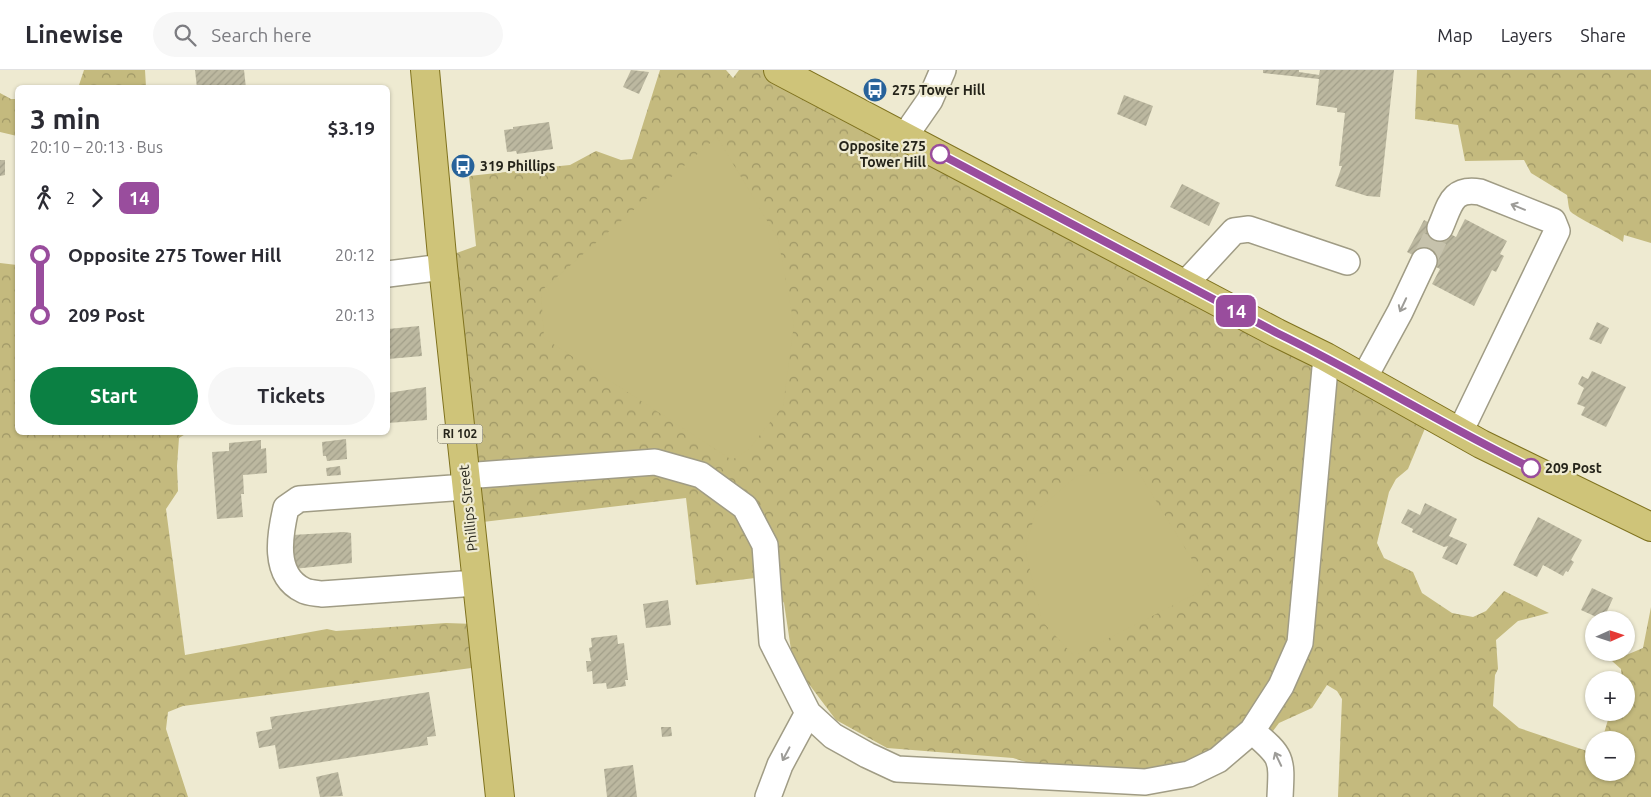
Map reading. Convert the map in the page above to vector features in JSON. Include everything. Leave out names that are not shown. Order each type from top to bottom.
[{"type":"main road","name":"Phillips Street","points":[[425,70],[465,482],[500,797]]},
{"type":"main road","points":[[778,70],[1326,357],[1460,432],[1651,527]]},
{"type":"lane","points":[[905,136],[930,100],[943,70]]},
{"type":"lane","points":[[1440,228],[1454,198],[1462,191],[1470,190],[1480,192],[1553,221],[1557,232],[1460,432]]},
{"type":"lane","points":[[1185,284],[1234,230],[1249,230],[1347,262]]},
{"type":"lane","points":[[1364,378],[1400,312],[1424,261]]},
{"type":"lane","points":[[390,274],[443,267]]},
{"type":"lane","points":[[476,583],[322,594],[303,590],[290,580],[279,548],[286,508],[299,499],[655,462],[701,475],[745,507],[765,545],[772,642],[808,713],[833,736],[897,769],[1145,782],[1189,774],[1218,760],[1252,731],[1281,686],[1300,643],[1326,357]]},
{"type":"lane","points":[[768,797],[780,765],[808,713]]},
{"type":"lane","points":[[1252,731],[1273,748],[1282,765],[1280,797]]},
{"type":"green space","points":[[84,70],[145,70],[146,85],[79,85]]},
{"type":"green space","points":[[660,70],[726,70],[733,78],[739,70],[782,70],[1431,414],[1408,469],[1396,479],[1389,492],[1377,543],[1384,558],[1413,572],[1422,593],[1452,613],[1473,617],[1486,611],[1504,591],[1549,613],[1518,621],[1496,640],[1498,669],[1495,675],[1493,706],[1519,728],[1585,750],[1585,781],[1635,781],[1635,731],[1605,731],[1608,721],[1635,721],[1635,671],[1621,671],[1612,661],[1635,661],[1635,651],[1643,648],[1651,607],[1651,797],[1338,797],[1342,699],[1337,691],[1327,685],[1312,708],[1279,723],[1264,743],[1187,782],[1049,769],[1013,758],[887,748],[836,720],[793,663],[784,603],[771,583],[755,578],[696,585],[686,498],[466,524],[440,259],[476,246],[469,176],[523,170],[524,167],[538,164],[540,168],[570,165],[596,151],[621,160],[632,159]]},
{"type":"green space","points":[[1417,70],[1651,70],[1651,243],[1624,235],[1623,242],[1573,213],[1569,209],[1567,195],[1531,173],[1524,160],[1465,161],[1458,125],[1415,119]]},
{"type":"green space","points":[[0,93],[15,99],[15,136],[0,132]]},
{"type":"green space","points":[[717,137],[778,239],[794,324],[783,406],[749,449],[732,460],[544,338],[541,291]]},
{"type":"green space","points":[[0,263],[15,265],[15,435],[184,435],[179,438],[178,491],[166,509],[185,655],[327,629],[336,631],[446,623],[475,624],[479,667],[183,706],[168,712],[166,729],[188,797],[0,797]]},
{"type":"green space","points":[[1137,470],[1209,587],[1074,656],[1042,621],[1025,549],[1036,511],[1077,476]]},
{"type":"building","points":[[195,70],[244,70],[246,85],[197,85]]},
{"type":"building","points":[[631,70],[649,72],[639,94],[623,87]]},
{"type":"building","points":[[1263,70],[1299,70],[1299,72],[1319,75],[1320,70],[1394,70],[1380,197],[1367,196],[1335,186],[1342,166],[1339,166],[1345,113],[1337,112],[1337,108],[1316,105],[1319,79],[1263,73]]},
{"type":"building","points":[[1124,95],[1153,106],[1146,126],[1117,114]]},
{"type":"building","points":[[549,122],[553,149],[517,154],[516,151],[507,152],[504,130]]},
{"type":"building","points":[[0,160],[5,160],[5,175],[0,176]]},
{"type":"building","points":[[1182,184],[1220,203],[1209,226],[1170,207]]},
{"type":"building","points":[[1465,219],[1507,241],[1500,254],[1504,256],[1496,272],[1492,270],[1474,306],[1432,284],[1440,269],[1407,252],[1424,220],[1456,237]]},
{"type":"building","points":[[1597,322],[1609,328],[1601,344],[1589,339]]},
{"type":"building","points":[[419,326],[422,356],[390,359],[390,329]]},
{"type":"building","points":[[1592,371],[1626,387],[1606,427],[1581,415],[1585,407],[1577,404],[1584,388],[1578,384],[1582,376],[1588,379]]},
{"type":"building","points":[[426,387],[427,420],[390,423],[390,393]]},
{"type":"building","points":[[346,439],[347,459],[327,461],[326,456],[323,456],[322,442]]},
{"type":"building","points":[[261,440],[261,449],[266,448],[267,473],[243,475],[244,494],[241,494],[243,517],[217,519],[212,452],[229,451],[229,443]]},
{"type":"building","points":[[340,466],[341,475],[327,476],[326,468]]},
{"type":"building","points":[[1425,503],[1457,519],[1449,536],[1467,544],[1457,565],[1442,558],[1448,546],[1444,547],[1412,532],[1413,529],[1401,523],[1408,509],[1420,515]]},
{"type":"building","points":[[1538,517],[1582,540],[1571,560],[1574,562],[1563,576],[1543,565],[1537,577],[1513,565]]},
{"type":"building","points":[[351,533],[352,563],[293,569],[292,535]]},
{"type":"building","points":[[1592,588],[1613,598],[1607,611],[1585,612],[1581,610]]},
{"type":"building","points":[[668,600],[671,625],[646,628],[643,604]]},
{"type":"building","points":[[617,635],[618,644],[624,643],[628,680],[625,680],[626,686],[607,689],[606,683],[593,684],[592,671],[587,672],[586,661],[591,661],[589,648],[592,647],[591,638]]},
{"type":"building","points":[[429,692],[436,736],[427,737],[428,745],[279,769],[275,745],[259,748],[256,732],[272,729],[270,717]]},
{"type":"building","points":[[661,727],[671,727],[672,736],[662,737]]},
{"type":"building","points":[[633,765],[637,797],[607,797],[604,769]]},
{"type":"building","points":[[338,772],[343,796],[320,797],[316,777]]},
{"type":"tunnel","points":[[1424,261],[1440,228]]},
{"type":"bus line","name":"14","points":[[940,154],[1277,333],[1326,357],[1481,444],[1531,468]]},
{"type":"place","name":"275 Tower Hill","points":[[875,90]]},
{"type":"place","name":"Opposite 275 Tower Hill","points":[[940,154]]},
{"type":"place","name":"319 Phillips","points":[[463,166]]},
{"type":"place","name":"209 Post","points":[[1531,468]]}]
